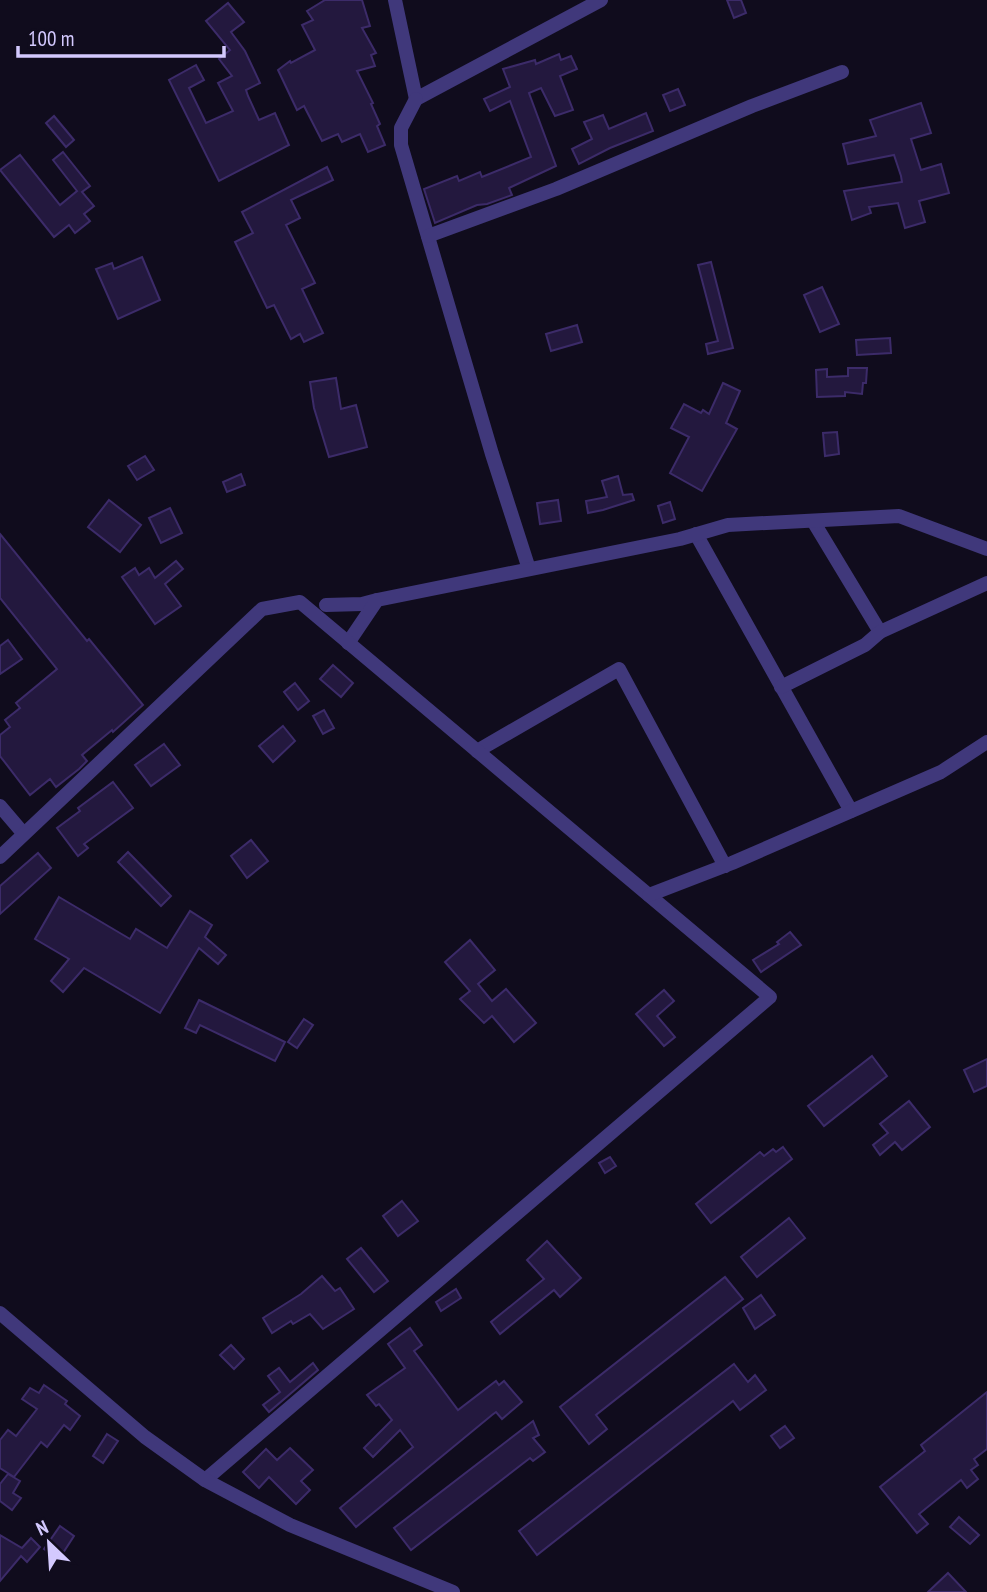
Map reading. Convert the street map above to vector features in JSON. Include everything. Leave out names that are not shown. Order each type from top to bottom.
[{"type":"street","points":[[395,0],[416,99]]},
{"type":"street","points":[[529,569],[492,454],[401,145],[401,128],[416,99],[601,0]]},
{"type":"street","points":[[428,236],[556,189],[752,106],[842,72]]},
{"type":"street","points":[[326,605],[362,604],[728,525],[899,516],[987,549]]},
{"type":"street","points":[[813,521],[880,632]]},
{"type":"street","points":[[696,534],[851,811]]},
{"type":"street","points":[[781,687],[865,645],[880,632],[987,583]]},
{"type":"street","points":[[348,643],[377,600]]},
{"type":"street","points":[[0,857],[262,609],[300,603],[770,997],[205,1480]]},
{"type":"street","points":[[477,751],[619,668],[725,866]]},
{"type":"street","points":[[649,895],[725,866],[941,772],[987,742]]},
{"type":"street","points":[[0,806],[23,833]]},
{"type":"street","points":[[2,1320],[145,1437],[205,1480],[290,1525],[453,1592]]},
{"type":"building","points":[[325,0],[362,0],[370,26],[362,28],[376,53],[371,55],[375,66],[357,71],[373,103],[371,104],[380,124],[377,126],[385,145],[368,152],[360,134],[342,142],[338,134],[322,141],[304,106],[297,110],[278,70],[290,61],[291,63],[315,50],[302,25],[313,20],[307,11]]},
{"type":"building","points":[[727,0],[741,0],[746,13],[734,18]]},
{"type":"building","points":[[228,3],[244,22],[231,32],[245,51],[260,83],[246,90],[248,96],[259,120],[275,113],[289,145],[219,181],[169,80],[196,65],[204,80],[189,88],[206,123],[233,111],[218,83],[232,76],[219,59],[230,50],[206,21]]},
{"type":"building","points":[[559,54],[561,60],[571,56],[577,69],[560,76],[573,110],[555,116],[541,88],[529,93],[556,166],[509,188],[512,195],[477,205],[435,223],[424,189],[457,176],[459,181],[480,172],[482,177],[531,157],[510,101],[490,111],[484,99],[510,87],[503,69],[535,60],[536,64]]},
{"type":"building","points":[[678,89],[685,105],[670,111],[663,95]]},
{"type":"building","points":[[921,103],[931,133],[911,139],[921,170],[941,164],[949,193],[919,201],[925,222],[905,228],[898,203],[869,207],[871,213],[852,220],[844,191],[902,182],[894,155],[848,164],[843,144],[876,136],[870,120]]},
{"type":"building","points":[[646,113],[653,131],[579,164],[572,149],[592,139],[584,122],[603,115],[609,129]]},
{"type":"building","points":[[54,116],[74,140],[66,147],[46,123]]},
{"type":"building","points":[[63,152],[90,186],[82,192],[94,206],[84,214],[90,221],[75,233],[69,225],[54,237],[0,170],[20,155],[60,205],[77,191],[53,160]]},
{"type":"building","points":[[327,167],[333,180],[291,200],[300,218],[286,225],[315,283],[302,289],[323,333],[304,342],[300,334],[291,339],[274,305],[267,308],[235,242],[253,233],[242,212]]},
{"type":"building","points":[[142,257],[160,300],[118,319],[96,269],[112,263],[114,269]]},
{"type":"building","points":[[711,262],[733,348],[708,354],[706,344],[718,341],[698,265]]},
{"type":"building","points":[[822,287],[839,324],[820,332],[804,295]]},
{"type":"building","points":[[577,325],[582,342],[551,351],[546,334]]},
{"type":"building","points":[[890,338],[891,353],[857,355],[856,340]]},
{"type":"building","points":[[848,368],[867,368],[862,394],[845,392],[845,396],[817,397],[816,370],[827,369],[827,377],[848,376]]},
{"type":"building","points":[[336,378],[341,409],[356,405],[367,447],[329,457],[314,408],[310,382]]},
{"type":"building","points":[[723,383],[740,391],[726,423],[737,429],[702,491],[670,473],[689,437],[671,428],[684,404],[709,414]]},
{"type":"building","points":[[837,432],[839,454],[825,456],[823,433]]},
{"type":"building","points":[[145,456],[154,470],[137,480],[128,466]]},
{"type":"building","points":[[241,474],[245,485],[227,492],[223,482]]},
{"type":"building","points":[[618,476],[623,495],[632,494],[634,500],[588,513],[586,501],[607,497],[602,481]]},
{"type":"building","points":[[109,500],[141,525],[120,552],[88,527]]},
{"type":"building","points":[[558,500],[561,521],[540,524],[537,503]]},
{"type":"building","points":[[670,502],[675,519],[663,523],[658,506]]},
{"type":"building","points":[[170,508],[182,533],[161,543],[149,518]]},
{"type":"building","points":[[0,534],[143,705],[82,755],[87,761],[79,769],[56,787],[50,779],[30,795],[0,756],[0,735],[10,727],[5,720],[20,708],[16,703],[57,669],[0,598]]},
{"type":"building","points":[[176,561],[183,569],[165,584],[181,606],[155,624],[122,577],[135,568],[139,575],[149,568],[155,578]]},
{"type":"building","points":[[8,640],[22,659],[0,674],[0,646]]},
{"type":"building","points":[[333,665],[353,683],[341,697],[320,679]]},
{"type":"building","points":[[295,683],[309,701],[298,710],[284,692]]},
{"type":"building","points":[[324,710],[334,728],[323,734],[313,716]]},
{"type":"building","points":[[283,726],[295,741],[273,762],[259,746]]},
{"type":"building","points":[[164,744],[180,765],[151,786],[135,765]]},
{"type":"building","points":[[113,782],[133,808],[84,844],[88,848],[78,856],[57,828],[80,811],[78,808]]},
{"type":"building","points":[[251,840],[268,861],[247,878],[231,856]]},
{"type":"building","points":[[128,852],[171,896],[161,906],[118,862]]},
{"type":"building","points":[[38,853],[51,868],[0,914],[0,886]]},
{"type":"building","points":[[59,897],[130,939],[136,929],[167,948],[190,911],[212,925],[205,937],[226,955],[218,964],[199,948],[160,1013],[84,968],[63,992],[51,981],[69,959],[35,939]]},
{"type":"building","points":[[790,932],[801,945],[761,972],[753,960],[779,944],[777,942]]},
{"type":"building","points":[[470,940],[495,970],[478,984],[492,1001],[506,989],[536,1023],[514,1042],[492,1016],[484,1023],[460,999],[470,991],[445,962]]},
{"type":"building","points":[[664,990],[674,1001],[657,1016],[675,1037],[664,1046],[636,1014]]},
{"type":"building","points":[[199,1000],[285,1042],[275,1061],[200,1025],[196,1033],[185,1028]]},
{"type":"building","points":[[304,1019],[313,1025],[297,1048],[288,1042]]},
{"type":"building","points":[[872,1056],[887,1076],[824,1126],[808,1106]]},
{"type":"building","points":[[987,1059],[987,1086],[974,1092],[964,1070]]},
{"type":"building","points":[[909,1101],[930,1127],[902,1150],[895,1142],[880,1155],[873,1145],[888,1133],[880,1124]]},
{"type":"building","points":[[783,1147],[792,1159],[711,1223],[696,1204],[760,1152],[764,1156],[773,1149],[776,1152]]},
{"type":"building","points":[[610,1157],[616,1166],[605,1173],[599,1163]]},
{"type":"building","points":[[402,1201],[418,1221],[398,1236],[383,1216]]},
{"type":"building","points":[[789,1218],[805,1238],[757,1277],[741,1257]]},
{"type":"building","points":[[547,1241],[581,1278],[560,1297],[554,1290],[500,1334],[491,1322],[544,1279],[527,1260]]},
{"type":"building","points":[[361,1248],[388,1281],[374,1292],[347,1259]]},
{"type":"building","points":[[322,1276],[335,1291],[340,1288],[354,1309],[323,1329],[310,1314],[293,1324],[291,1321],[272,1333],[263,1318],[301,1294]]},
{"type":"building","points":[[725,1277],[743,1299],[596,1415],[607,1429],[589,1444],[560,1407]]},
{"type":"building","points":[[456,1289],[461,1298],[441,1311],[436,1302]]},
{"type":"building","points":[[761,1295],[775,1315],[755,1329],[743,1308]]},
{"type":"building","points":[[410,1328],[422,1345],[414,1351],[458,1410],[496,1381],[499,1385],[504,1381],[522,1402],[502,1419],[496,1412],[492,1415],[356,1527],[340,1508],[413,1447],[400,1430],[373,1457],[364,1448],[392,1420],[379,1404],[376,1406],[367,1395],[405,1368],[388,1344]]},
{"type":"building","points":[[231,1345],[244,1359],[234,1369],[220,1355]]},
{"type":"building","points":[[313,1363],[318,1370],[269,1412],[263,1405],[280,1392],[268,1376],[279,1368],[290,1382]]},
{"type":"building","points":[[734,1364],[748,1382],[755,1375],[766,1390],[740,1410],[733,1401],[537,1555],[519,1531]]},
{"type":"building","points":[[44,1385],[67,1401],[65,1404],[80,1416],[70,1430],[64,1425],[47,1447],[41,1442],[14,1477],[0,1468],[0,1440],[8,1430],[16,1436],[37,1409],[22,1399],[30,1388],[39,1393]]},
{"type":"building","points":[[987,1392],[987,1449],[974,1459],[978,1465],[971,1470],[978,1479],[967,1488],[961,1480],[919,1514],[928,1524],[917,1533],[880,1487],[925,1451],[921,1445]]},
{"type":"building","points":[[533,1421],[539,1435],[533,1438],[545,1452],[533,1461],[530,1458],[411,1550],[394,1528]]},
{"type":"building","points":[[785,1426],[794,1438],[780,1448],[771,1436]]},
{"type":"building","points":[[107,1434],[118,1441],[103,1463],[93,1456]]},
{"type":"building","points":[[290,1448],[313,1470],[301,1481],[310,1490],[296,1504],[269,1477],[259,1488],[243,1472],[266,1449],[277,1460]]},
{"type":"building","points":[[8,1474],[20,1481],[13,1493],[21,1498],[12,1510],[0,1501],[0,1484]]},
{"type":"building","points":[[959,1517],[979,1535],[970,1544],[950,1527]]},
{"type":"building","points":[[60,1526],[74,1536],[59,1559],[44,1549]]},
{"type":"building","points":[[0,1535],[22,1548],[31,1538],[40,1547],[27,1562],[21,1556],[0,1581]]},
{"type":"building","points":[[948,1573],[966,1592],[928,1592]]}]
